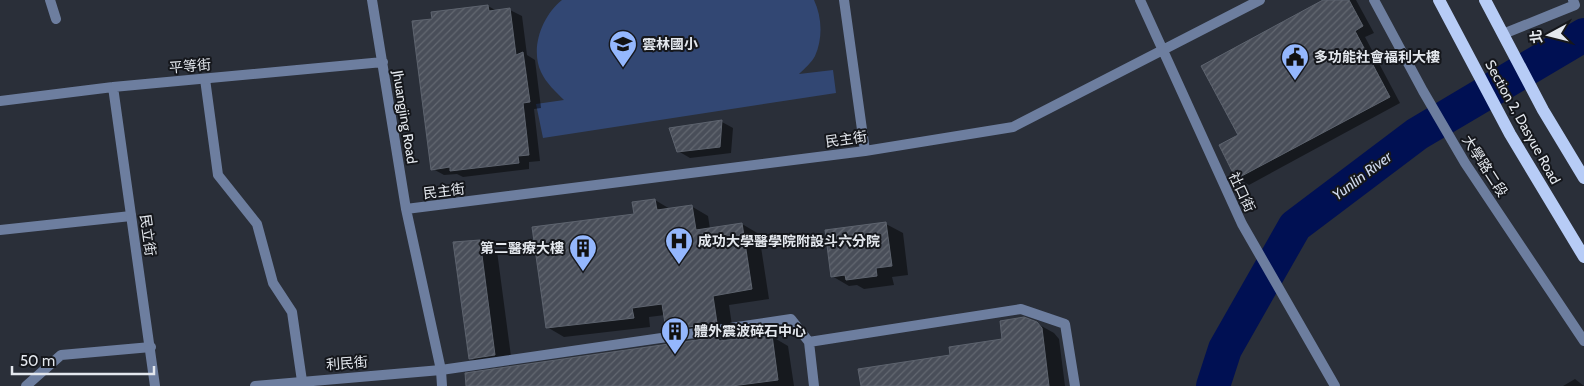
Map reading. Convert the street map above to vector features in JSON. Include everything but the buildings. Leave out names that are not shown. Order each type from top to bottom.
[{"type":"main road","name":"Section 2, Dasyue Road","points":[[1440,0],[1510,134],[1584,256]]},
{"type":"main road","name":"Section 2, Dasyue Road","points":[[1485,0],[1543,110],[1584,178]]},
{"type":"street","points":[[50,0],[56,19]]},
{"type":"street","name":"Jhuangjing Road","points":[[372,0],[406,210],[441,370],[442,386]]},
{"type":"street","points":[[844,0],[865,151]]},
{"type":"street","name":"社口街","points":[[1140,0],[1242,224],[1290,312],[1335,386]]},
{"type":"street","name":"民主街","points":[[406,210],[865,151],[1013,127],[1260,0]]},
{"type":"street","name":"大學路二段","points":[[1374,0],[1423,91],[1465,162],[1584,340]]},
{"type":"street","points":[[1505,40],[1577,2]]},
{"type":"street","name":"平等街","points":[[0,101],[113,87],[383,62]]},
{"type":"street","points":[[205,78],[218,175],[257,224],[274,283],[292,312],[309,382]]},
{"type":"street","name":"民立街","points":[[113,87],[155,386]]},
{"type":"street","points":[[0,230],[131,216]]},
{"type":"street","points":[[814,386],[809,342],[1021,310],[1065,324],[1075,386]]},
{"type":"street","name":"利民街","points":[[255,386],[441,370],[791,319],[809,342]]},
{"type":"street","points":[[26,386],[60,355],[151,347]]},
{"type":"shaded area","points":[[562,0],[814,0],[820,20],[818,49],[814,58],[799,74],[833,70],[836,93],[543,138],[536,104],[564,100],[548,84],[541,72],[538,63],[538,43],[544,23]]},
{"type":"waterway","name":"Yunlin River","points":[[1213,386],[1225,349],[1295,226],[1417,134],[1584,35]]},
{"type":"place","name":"雲林國小","points":[[623,68]]},
{"type":"place","name":"多功能社會福利大樓","points":[[1295,81]]},
{"type":"place","name":"成功大學醫學院附設斗六分院","points":[[679,265]]},
{"type":"place","name":"第二醫療大樓","points":[[583,272]]},
{"type":"place","name":"體外震波碎石中心","points":[[675,355]]}]
